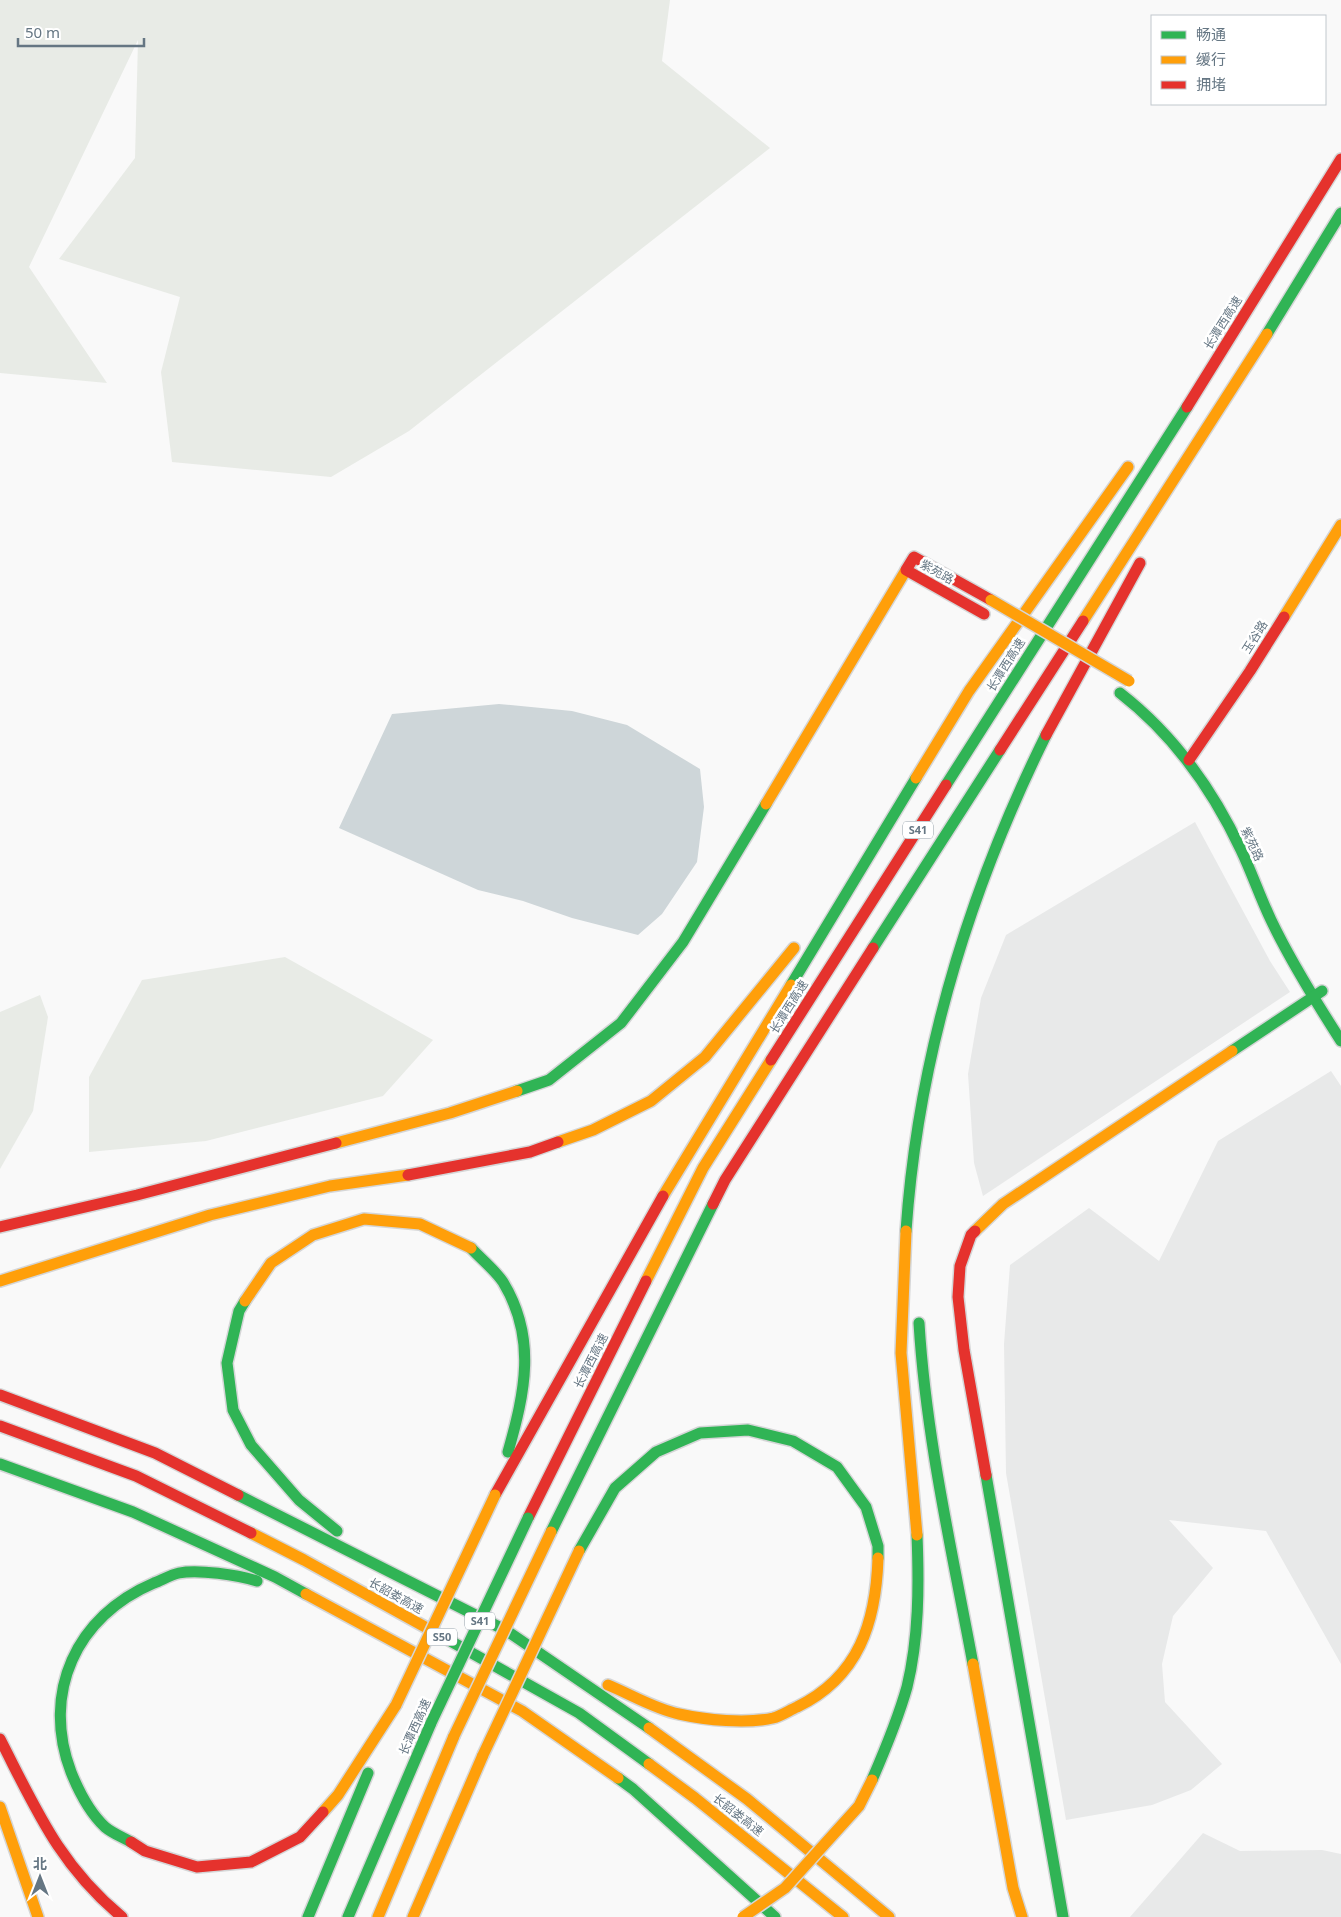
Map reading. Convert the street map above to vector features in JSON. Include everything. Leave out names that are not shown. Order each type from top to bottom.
[{"type":"main road","name":"长潭西高速","points":[[348,1917],[431,1723],[528,1518],[704,1168],[1273,271],[1341,160]]},
{"type":"main road","name":"S41","points":[[378,1917],[454,1736],[551,1532],[725,1180],[1268,332],[1341,213]]},
{"type":"main road","points":[[1172,408],[1273,271]]},
{"type":"main road","points":[[1176,498],[1268,332]]},
{"type":"main road","points":[[308,1917],[396,1705],[495,1495],[665,1193],[969,692],[1137,456]]},
{"type":"main road","name":"玉谷路","points":[[1192,764],[1341,525]]},
{"type":"main road","name":"玉谷路","points":[[1199,753],[1258,677],[1341,542]]},
{"type":"main road","points":[[743,1917],[785,1888],[859,1806],[900,1714],[914,1645],[917,1589],[916,1501],[902,1364],[904,1258],[912,1171],[935,1038],[961,944],[1000,836],[1060,708],[1147,550]]},
{"type":"main road","name":"紫苑路","points":[[1095,678],[906,570],[914,557],[1133,684]]},
{"type":"main road","points":[[0,1227],[137,1195],[450,1113],[549,1080],[621,1023],[683,942],[906,570]]},
{"type":"main road","name":"紫苑路","points":[[1116,691],[1151,717],[1167,732],[1192,764],[1211,792],[1241,850],[1271,920],[1321,999],[1341,1022]]},
{"type":"main road","points":[[1186,737],[1199,753]]},
{"type":"main road","name":"紫苑路","points":[[1210,771],[1223,792],[1289,935],[1341,1041]]},
{"type":"main road","points":[[822,910],[914,785]]},
{"type":"main road","points":[[0,1281],[210,1215],[330,1186],[453,1168],[530,1152],[593,1130],[651,1100],[705,1057],[777,972],[800,940]]},
{"type":"main road","points":[[1308,1015],[1321,999]]},
{"type":"main road","points":[[1062,1917],[964,1350],[958,1297],[960,1266],[971,1235],[1003,1204],[1321,999]]},
{"type":"main road","points":[[912,1171],[916,1268]]},
{"type":"main road","points":[[380,1567],[299,1500],[251,1445],[233,1410],[228,1363],[239,1311],[271,1263],[313,1235],[364,1219],[420,1224],[470,1248],[502,1281],[522,1323],[526,1366],[515,1428],[495,1495]]},
{"type":"main road","points":[[970,1302],[975,1352],[1074,1911]]},
{"type":"main road","points":[[918,1307],[921,1356],[934,1450],[1013,1888],[1022,1917]]},
{"type":"main road","points":[[0,1395],[155,1453],[507,1631],[747,1799],[889,1917]]},
{"type":"main road","name":"长韶娄高速","points":[[0,1426],[144,1481],[304,1560],[579,1713],[694,1798],[843,1917]]},
{"type":"main road","points":[[412,1917],[482,1755],[579,1551],[615,1488],[656,1452],[700,1433],[748,1430],[793,1441],[837,1467],[866,1506],[878,1546],[877,1592],[868,1628],[849,1666],[813,1699],[774,1718],[724,1721],[677,1714],[546,1657]]},
{"type":"main road","name":"S50","points":[[0,1464],[133,1512],[276,1577],[522,1711],[633,1789],[775,1917]]},
{"type":"main road","points":[[319,1601],[236,1574],[179,1573],[138,1590],[108,1610],[81,1641],[65,1676],[59,1718],[66,1758],[80,1795],[106,1827],[145,1851],[197,1866],[251,1862],[300,1837],[338,1795],[396,1705]]},
{"type":"main road","points":[[0,1739],[66,1860],[99,1898],[122,1917]]},
{"type":"main road","points":[[0,1807],[38,1917]]},
{"type":"shaded area","points":[[0,0],[670,0],[662,61],[770,148],[409,431],[331,477],[172,462],[161,372],[180,297],[59,259],[135,158],[138,40],[29,267],[107,383],[0,373]]},
{"type":"shaded area","points":[[499,704],[572,711],[627,725],[700,769],[704,807],[697,862],[662,914],[638,935],[572,918],[523,901],[478,890],[339,828],[392,714]]},
{"type":"shaded area","points":[[1195,822],[1270,961],[1290,992],[983,1196],[974,1163],[968,1074],[981,998],[1006,935]]},
{"type":"shaded area","points":[[285,957],[433,1040],[383,1096],[206,1141],[89,1152],[89,1077],[142,980]]},
{"type":"shaded area","points":[[40,995],[48,1017],[33,1111],[0,1169],[0,1012]]},
{"type":"shaded area","points":[[1331,1071],[1341,1086],[1341,1664],[1266,1531],[1169,1520],[1213,1568],[1173,1616],[1162,1664],[1165,1702],[1222,1764],[1191,1790],[1152,1805],[1066,1820],[1006,1473],[1004,1344],[1010,1265],[1089,1208],[1159,1261],[1218,1141]]},
{"type":"shaded area","points":[[1203,1833],[1240,1851],[1322,1850],[1341,1854],[1341,1917],[1130,1917]]},
{"type":"traffic: fast","points":[[1267,334],[1341,213]]},
{"type":"traffic: fast","points":[[946,785],[1187,407]]},
{"type":"traffic: fast","points":[[1120,693],[1158,727],[1190,764],[1204,784],[1230,827],[1287,951],[1341,1041]]},
{"type":"traffic: fast","points":[[906,1231],[912,1166],[922,1102],[935,1039],[952,976],[993,854],[1018,794],[1046,735]]},
{"type":"traffic: fast","points":[[873,948],[1000,750]]},
{"type":"traffic: fast","points":[[791,985],[916,778]]},
{"type":"traffic: fast","points":[[517,1091],[549,1080],[621,1023],[683,942],[766,804]]},
{"type":"traffic: fast","points":[[1232,1051],[1322,991]]},
{"type":"traffic: fast","points":[[551,1532],[713,1204]]},
{"type":"traffic: fast","points":[[471,1248],[503,1282],[514,1303],[521,1324],[525,1366],[523,1387],[508,1452]]},
{"type":"traffic: fast","points":[[245,1301],[239,1311],[227,1363],[233,1410],[251,1445],[299,1500],[337,1531]]},
{"type":"traffic: fast","points":[[919,1323],[927,1409],[973,1664]]},
{"type":"traffic: fast","points":[[579,1551],[615,1488],[656,1452],[700,1433],[748,1430],[793,1441],[837,1467],[866,1507],[878,1546],[878,1558]]},
{"type":"traffic: fast","points":[[0,1464],[133,1512],[275,1577],[306,1594]]},
{"type":"traffic: fast","points":[[986,1475],[1063,1917]]},
{"type":"traffic: fast","points":[[238,1495],[507,1631],[649,1728]]},
{"type":"traffic: fast","points":[[431,1723],[528,1518]]},
{"type":"traffic: fast","points":[[872,1780],[900,1711],[911,1668],[917,1611],[917,1535]]},
{"type":"traffic: fast","points":[[131,1842],[111,1831],[99,1821],[85,1801],[71,1772],[63,1743],[60,1714],[64,1686],[72,1660],[86,1636],[104,1615],[127,1597],[169,1576],[187,1572],[207,1572],[257,1581]]},
{"type":"traffic: fast","points":[[436,1633],[579,1713],[649,1764]]},
{"type":"traffic: fast","points":[[348,1917],[431,1723]]},
{"type":"traffic: fast","points":[[308,1917],[368,1773]]},
{"type":"traffic: fast","points":[[618,1778],[633,1789],[775,1917]]},
{"type":"traffic: slow","points":[[1083,621],[1267,334]]},
{"type":"traffic: slow","points":[[916,778],[969,691],[1128,467]]},
{"type":"traffic: slow","points":[[1284,617],[1341,525]]},
{"type":"traffic: slow","points":[[766,804],[906,570]]},
{"type":"traffic: slow","points":[[991,600],[1129,681]]},
{"type":"traffic: slow","points":[[558,1142],[593,1130],[651,1101],[705,1057],[794,948]]},
{"type":"traffic: slow","points":[[663,1196],[791,985]]},
{"type":"traffic: slow","points":[[975,1231],[1003,1204],[1232,1051]]},
{"type":"traffic: slow","points":[[646,1281],[703,1168],[771,1060]]},
{"type":"traffic: slow","points":[[336,1143],[450,1113],[517,1091]]},
{"type":"traffic: slow","points":[[0,1281],[210,1215],[330,1186],[408,1175]]},
{"type":"traffic: slow","points":[[245,1301],[271,1263],[313,1235],[364,1219],[420,1224],[471,1248]]},
{"type":"traffic: slow","points":[[906,1231],[901,1353],[917,1535]]},
{"type":"traffic: slow","points":[[396,1705],[495,1495]]},
{"type":"traffic: slow","points":[[454,1736],[551,1532]]},
{"type":"traffic: slow","points":[[251,1533],[436,1633]]},
{"type":"traffic: slow","points":[[483,1755],[579,1551]]},
{"type":"traffic: slow","points":[[608,1685],[670,1712],[713,1719],[762,1720],[773,1718],[797,1707],[818,1695],[836,1680],[849,1664],[860,1645],[868,1625],[873,1604],[878,1558]]},
{"type":"traffic: slow","points":[[306,1594],[522,1711],[618,1778]]},
{"type":"traffic: slow","points":[[973,1664],[1013,1888],[1022,1917]]},
{"type":"traffic: slow","points":[[323,1812],[338,1795],[396,1705]]},
{"type":"traffic: slow","points":[[649,1728],[747,1799],[889,1917]]},
{"type":"traffic: slow","points":[[378,1917],[454,1736]]},
{"type":"traffic: slow","points":[[413,1917],[483,1755]]},
{"type":"traffic: slow","points":[[649,1764],[695,1798],[843,1917]]},
{"type":"traffic: slow","points":[[743,1917],[785,1888],[859,1806],[872,1780]]},
{"type":"traffic: slow","points":[[0,1807],[38,1917]]},
{"type":"traffic: jam","points":[[1187,407],[1341,159]]},
{"type":"traffic: jam","points":[[984,614],[906,570],[914,557],[991,600]]},
{"type":"traffic: jam","points":[[1046,735],[1140,563]]},
{"type":"traffic: jam","points":[[1189,760],[1250,671],[1284,617]]},
{"type":"traffic: jam","points":[[1000,750],[1083,621]]},
{"type":"traffic: jam","points":[[771,1060],[946,785]]},
{"type":"traffic: jam","points":[[713,1204],[725,1180],[873,948]]},
{"type":"traffic: jam","points":[[408,1175],[530,1152],[558,1142]]},
{"type":"traffic: jam","points":[[0,1227],[137,1195],[336,1143]]},
{"type":"traffic: jam","points":[[495,1495],[663,1196]]},
{"type":"traffic: jam","points":[[975,1231],[971,1235],[960,1266],[958,1297],[964,1350],[986,1475]]},
{"type":"traffic: jam","points":[[528,1518],[646,1281]]},
{"type":"traffic: jam","points":[[0,1395],[155,1453],[238,1495]]},
{"type":"traffic: jam","points":[[0,1426],[136,1476],[251,1533]]},
{"type":"traffic: jam","points":[[0,1739],[38,1812],[65,1856],[81,1877],[122,1917]]},
{"type":"traffic: jam","points":[[131,1842],[145,1851],[197,1867],[251,1862],[300,1837],[323,1812]]}]
